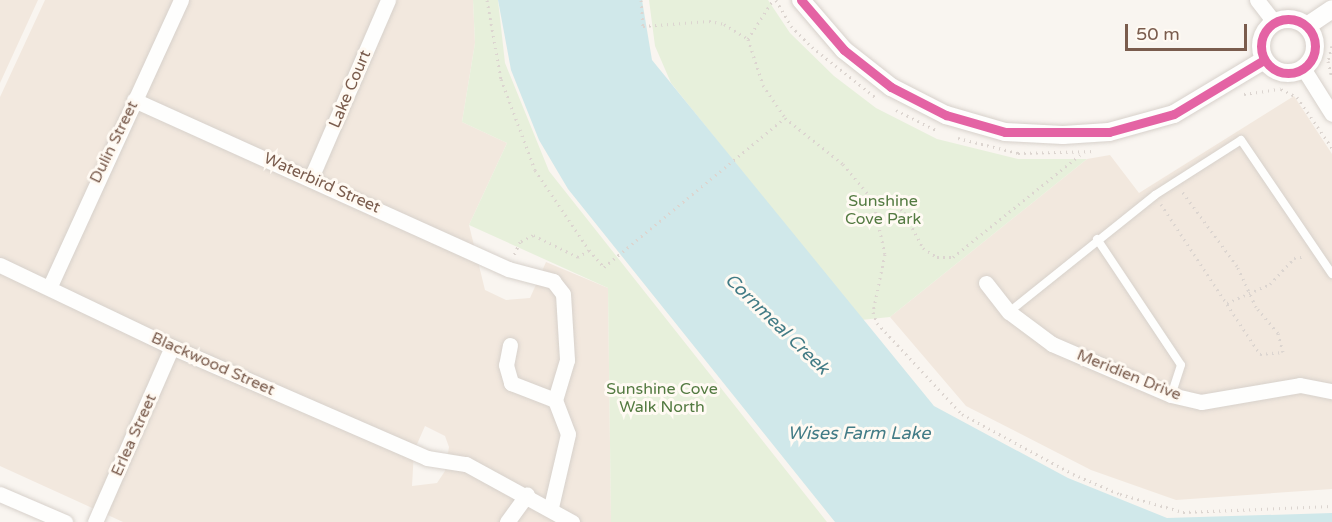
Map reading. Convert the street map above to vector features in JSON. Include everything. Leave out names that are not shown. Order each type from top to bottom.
[{"type":"street","name":"Dulin Street","points":[[50,286],[180,0]]},
{"type":"street","name":"Lake Court","points":[[311,178],[388,0]]},
{"type":"street","points":[[801,0],[858,62],[908,97],[962,121],[1024,134],[1109,132],[1173,114],[1264,60]]},
{"type":"street","points":[[806,0],[818,20]]},
{"type":"street","points":[[1257,0],[1274,21]]},
{"type":"street","points":[[1307,26],[1332,9]]},
{"type":"street","points":[[1291,18],[1307,26],[1314,52],[1303,68],[1278,72],[1264,60],[1262,34],[1274,21],[1291,18]]},
{"type":"street","points":[[1303,68],[1332,114]]},
{"type":"street","name":"Waterbird Street","points":[[134,100],[311,178],[508,269],[553,281],[563,294],[567,360],[555,400]]},
{"type":"street","name":"Blackwood Street","points":[[0,265],[50,286],[172,347],[427,458],[466,464],[551,507],[572,522]]},
{"type":"street","name":"Meridien Drive","points":[[986,283],[1009,312],[1052,344],[1171,396],[1201,402],[1300,386],[1332,391]]},
{"type":"street","points":[[510,345],[506,365],[512,383],[555,400],[568,434],[551,507]]},
{"type":"street","name":"Erlea Street","points":[[95,522],[172,347]]},
{"type":"street","points":[[507,522],[527,494]]},
{"type":"street","points":[[1,496],[65,522]]},
{"type":"lane","points":[[1009,312],[1097,239],[1155,195],[1241,140],[1332,274]]},
{"type":"lane","points":[[1097,239],[1180,365],[1171,396]]},
{"type":"path","points":[[487,0],[501,79],[535,170],[589,250],[604,267],[785,118]]},
{"type":"path","points":[[640,0],[643,26],[670,23],[724,24],[748,39],[763,86],[785,118],[843,164],[873,200],[885,254],[873,312],[877,323],[962,414],[1073,474],[1120,494],[1183,512],[1332,506]]},
{"type":"path","points":[[748,39],[774,0],[791,26],[856,86],[921,125],[946,134]]},
{"type":"path","points":[[1332,46],[1328,61],[1332,78]]},
{"type":"path","points":[[1239,97],[1263,88],[1281,89],[1297,97],[1332,148]]},
{"type":"path","points":[[955,137],[1010,152],[1081,154],[1102,150]]},
{"type":"path","points":[[873,200],[892,201],[904,212],[923,248],[937,257],[953,257],[1081,154]]},
{"type":"path","points":[[1155,195],[1260,354],[1283,352],[1278,333],[1250,292],[1237,266],[1176,182]]},
{"type":"path","points":[[508,269],[520,242],[533,235],[578,257],[589,250]]},
{"type":"path","points":[[1227,303],[1270,284],[1294,258],[1318,253]]},
{"type":"shaded area","points":[[0,0],[38,0],[0,83]]},
{"type":"shaded area","points":[[45,0],[473,0],[475,43],[462,122],[507,143],[469,225],[485,290],[506,300],[530,298],[546,262],[608,288],[611,522],[123,522],[0,466],[0,97]],"holes":[[[425,426],[445,436],[449,447],[445,471],[437,483],[412,486],[414,451]]]},
{"type":"shaded area","points":[[1294,96],[1332,154],[1332,489],[1176,500],[1091,470],[966,406],[890,317],[1087,159],[1110,155],[1139,193]]},
{"type":"green space","name":"Sunshine Cove Walk North","points":[[473,0],[498,0],[505,63],[549,171],[827,522],[611,522],[608,288],[469,225],[507,143],[462,122],[475,43]]},
{"type":"green space","name":"Sunshine Cove Park","points":[[649,0],[768,0],[790,33],[834,76],[876,108],[937,139],[1018,159],[1087,159],[890,317],[861,320],[671,83],[655,46]]},
{"type":"water","name":"Wises Farm Lake","points":[[498,0],[642,0],[652,60],[934,406],[1068,478],[1167,518],[1332,513],[1332,522],[835,522],[568,189],[539,140],[511,70]]},
{"type":"transit line","points":[[801,0],[844,50],[891,87],[946,115],[1005,132],[1109,132],[1174,114],[1264,60]]},
{"type":"transit line","points":[[1283,19],[1293,19],[1303,23],[1311,31],[1315,46],[1311,61],[1303,69],[1293,73],[1283,73],[1273,69],[1265,61],[1261,51],[1261,41],[1265,31],[1273,23],[1283,19]]},
{"type":"water label","name":"Cornmeal Creek","points":[[777,324]]}]
